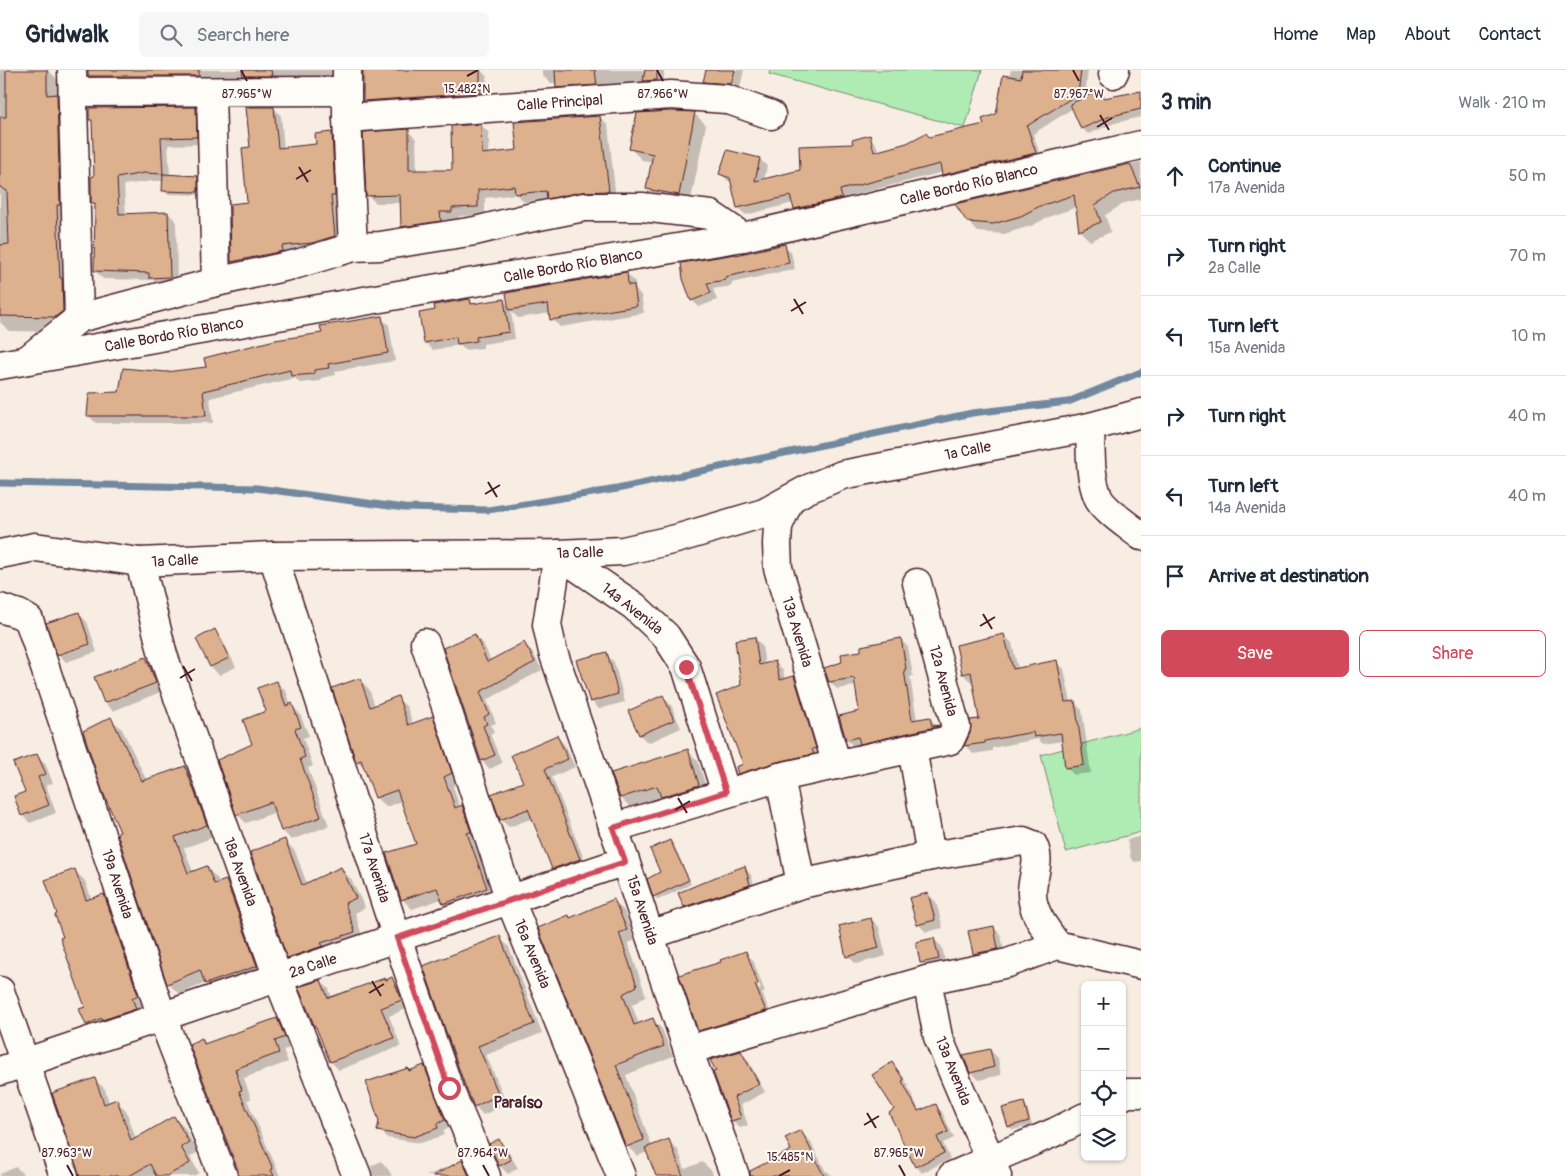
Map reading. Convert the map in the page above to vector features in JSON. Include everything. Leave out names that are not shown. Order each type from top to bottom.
[{"type":"street","points":[[79,318],[72,81],[211,92],[347,81],[352,247]]},
{"type":"street","points":[[211,92],[216,282]]},
{"type":"street","name":"Calle Principal","points":[[347,118],[671,95],[726,99],[771,114]]},
{"type":"street","name":"Calle Bordo Río Blanco","points":[[8,366],[415,292],[743,237],[1141,146]]},
{"type":"street","points":[[8,366],[79,318],[216,282],[297,264],[352,247],[380,246],[475,231],[524,219],[584,208],[642,208],[711,215],[743,237]]},
{"type":"street","name":"1a Calle","points":[[0,554],[35,547],[140,562],[274,556],[623,552],[764,513],[808,489],[842,475],[1090,427],[1141,413]]},
{"type":"street","points":[[1090,427],[1092,474],[1099,498],[1117,518],[1141,536]]},
{"type":"street","name":"13a Avenida","points":[[790,499],[778,526],[778,568],[837,765]]},
{"type":"street","name":"14a Avenida","points":[[558,554],[634,606],[666,636],[686,667],[726,792]]},
{"type":"street","name":"15a Avenida","points":[[558,554],[547,624],[553,652],[688,1050],[735,1176]]},
{"type":"street","name":"17a Avenida","points":[[274,556],[397,938],[449,1088],[486,1176]]},
{"type":"street","name":"18a Avenida","points":[[140,562],[163,655],[278,978],[356,1176]]},
{"type":"street","name":"12a Avenida","points":[[912,748],[950,740],[956,727],[917,584]]},
{"type":"street","name":"19a Avenida","points":[[0,608],[19,614],[29,620],[162,1017],[223,1176]]},
{"type":"street","name":"16a Avenida","points":[[425,643],[510,900],[621,1176]]},
{"type":"street","points":[[613,828],[780,777],[912,748],[932,856]]},
{"type":"street","points":[[780,777],[801,884]]},
{"type":"street","points":[[650,935],[801,884],[932,856],[1023,840],[1033,845],[1038,854],[1032,892],[1035,911],[1057,945]]},
{"type":"street","name":"2a Calle","points":[[12,1067],[625,862]]},
{"type":"street","points":[[688,1050],[927,980],[1008,964],[1057,945],[1141,965]]},
{"type":"street","name":"13a Avenida","points":[[927,980],[938,1037],[993,1168]]},
{"type":"street","points":[[0,991],[12,1067],[64,1176]]},
{"type":"street","points":[[1126,1094],[1141,1093]]},
{"type":"street","points":[[952,1176],[993,1168],[1081,1119]]},
{"type":"green space","points":[[770,70],[982,70],[965,128],[769,74]]},
{"type":"green space","points":[[1141,728],[1141,832],[1066,852],[1041,755]]},
{"type":"building","points":[[6,70],[47,70],[47,95],[57,94],[60,205],[57,205],[63,311],[55,317],[0,316],[0,245],[9,244],[7,191],[0,187],[0,117],[6,117]]},
{"type":"building","points":[[88,70],[199,70],[199,76],[88,76]]},
{"type":"building","points":[[242,70],[271,70],[272,76],[243,76]]},
{"type":"building","points":[[363,70],[480,70],[480,93],[363,101]]},
{"type":"building","points":[[555,70],[595,70],[597,85],[556,88]]},
{"type":"building","points":[[645,70],[657,70],[657,80],[643,81]]},
{"type":"building","points":[[706,70],[735,70],[731,84],[703,82]]},
{"type":"building","points":[[1022,70],[1081,70],[1078,94],[1027,126],[1036,153],[942,175],[940,164],[840,190],[842,198],[794,209],[790,196],[737,208],[730,178],[719,174],[727,150],[760,158],[755,181],[800,170],[799,146],[853,144],[852,140],[870,135],[874,152],[907,143],[926,133],[929,137],[984,124],[982,119],[996,114],[1003,75],[1021,78]]},
{"type":"building","points":[[1100,90],[1104,98],[1141,91],[1141,109],[1108,117],[1081,129],[1070,104]]},
{"type":"building","points":[[196,107],[197,137],[161,138],[163,174],[144,173],[117,178],[119,214],[168,212],[170,277],[149,278],[149,273],[94,271],[95,203],[91,203],[91,177],[94,176],[92,120],[89,120],[89,108]]},
{"type":"building","points":[[246,107],[274,107],[278,148],[316,144],[315,134],[332,132],[335,196],[331,196],[335,236],[312,243],[282,246],[283,251],[231,262],[230,204],[247,202],[242,148],[250,147]]},
{"type":"building","points":[[695,112],[679,195],[646,189],[653,154],[629,149],[637,113]]},
{"type":"building","points":[[600,116],[609,191],[581,192],[547,199],[546,191],[515,194],[514,186],[478,190],[478,207],[452,208],[452,212],[440,212],[441,221],[401,227],[400,195],[366,196],[363,132],[409,129],[409,170],[452,170],[451,126],[481,124],[482,154],[517,150],[514,122]]},
{"type":"building","points":[[1130,164],[1140,187],[1114,193],[1095,205],[1101,222],[1079,231],[1074,195],[1040,206],[1021,216],[993,224],[967,222],[955,204]]},
{"type":"building","points":[[163,174],[198,176],[198,192],[162,191]]},
{"type":"building","points":[[785,244],[789,263],[725,277],[726,280],[707,283],[711,293],[691,301],[683,279],[681,263],[736,255]]},
{"type":"building","points":[[627,272],[628,285],[634,285],[637,306],[550,320],[548,304],[509,310],[506,293]]},
{"type":"building","points":[[470,299],[471,304],[504,299],[509,332],[476,337],[477,341],[457,344],[456,337],[424,343],[419,313],[435,310],[434,305]]},
{"type":"building","points":[[382,316],[388,353],[328,364],[329,368],[314,370],[314,374],[291,376],[290,370],[203,391],[206,416],[87,416],[89,393],[119,392],[123,368],[166,372],[206,367],[204,358],[275,340],[322,333],[320,326]]},
{"type":"building","points":[[79,612],[90,644],[57,655],[46,623]]},
{"type":"building","points":[[215,629],[229,658],[210,667],[196,639]]},
{"type":"building","points":[[475,634],[487,662],[524,642],[535,662],[480,692],[489,714],[484,717],[487,724],[483,726],[495,755],[481,761],[443,648]]},
{"type":"building","points":[[1004,634],[1013,669],[1057,660],[1065,702],[1075,701],[1084,765],[1065,768],[1061,733],[1034,737],[1033,732],[964,746],[970,733],[970,720],[979,719],[971,672],[962,674],[956,645]]},
{"type":"building","points":[[755,637],[759,665],[775,661],[780,680],[794,676],[816,748],[812,749],[814,754],[777,762],[738,774],[736,767],[743,764],[716,695],[741,685],[735,640]]},
{"type":"building","points":[[901,638],[912,720],[930,717],[932,726],[939,726],[860,744],[858,737],[846,740],[839,716],[859,711],[854,678],[829,682],[824,668],[842,662],[841,654],[861,651],[861,646]]},
{"type":"building","points":[[607,652],[618,694],[590,702],[576,660]]},
{"type":"building","points":[[146,657],[156,683],[104,703],[94,677]]},
{"type":"building","points":[[360,678],[370,707],[398,696],[408,725],[433,716],[452,773],[444,777],[455,808],[462,805],[471,832],[467,833],[487,888],[443,904],[437,888],[401,900],[386,853],[416,844],[397,790],[375,798],[361,760],[356,762],[332,688]]},
{"type":"building","points":[[277,681],[286,706],[292,703],[301,727],[295,729],[305,757],[300,759],[321,817],[281,831],[271,802],[236,815],[217,760],[252,744],[243,720],[266,711],[257,688]]},
{"type":"building","points":[[663,695],[674,720],[639,735],[628,711]]},
{"type":"building","points":[[111,717],[142,781],[185,766],[207,825],[175,837],[188,873],[207,866],[214,884],[226,880],[257,966],[205,984],[200,970],[167,984],[117,833],[120,832],[102,790],[83,731]]},
{"type":"building","points":[[557,735],[568,759],[545,769],[580,859],[552,869],[528,809],[500,820],[491,794],[523,782],[511,755]]},
{"type":"building","points":[[688,749],[699,785],[661,797],[657,786],[620,798],[611,773]]},
{"type":"building","points":[[37,754],[46,774],[38,777],[49,805],[21,816],[14,796],[25,792],[13,763]]},
{"type":"building","points":[[285,839],[302,885],[341,867],[356,898],[345,903],[355,932],[321,943],[323,946],[287,958],[250,852]]},
{"type":"building","points":[[670,840],[689,880],[653,897],[647,879],[660,872],[650,849]]},
{"type":"building","points":[[745,866],[750,885],[684,907],[678,893]]},
{"type":"building","points":[[75,869],[86,900],[104,894],[138,995],[132,998],[136,1009],[102,1020],[102,1018],[86,1025],[79,1009],[85,1007],[60,938],[63,937],[45,880]]},
{"type":"building","points":[[928,893],[935,920],[917,925],[909,898]]},
{"type":"building","points":[[614,899],[627,930],[619,933],[637,986],[623,994],[634,1025],[653,1018],[664,1046],[616,1065],[644,1140],[626,1147],[538,928],[569,915],[570,918]]},
{"type":"building","points":[[871,918],[879,948],[846,957],[839,926]]},
{"type":"building","points":[[994,926],[998,949],[973,954],[968,931]]},
{"type":"building","points":[[500,936],[534,1024],[478,1046],[499,1095],[474,1107],[423,966]]},
{"type":"building","points":[[934,938],[939,959],[920,963],[916,942]]},
{"type":"building","points":[[746,951],[758,984],[755,985],[766,1011],[698,1031],[679,975],[721,962],[720,960]]},
{"type":"building","points":[[392,977],[402,1000],[381,1008],[394,1038],[330,1062],[298,987],[321,980],[328,998]]},
{"type":"building","points":[[277,1018],[285,1037],[275,1041],[279,1053],[235,1069],[242,1090],[239,1091],[273,1169],[271,1170],[274,1176],[238,1176],[238,1170],[189,1044],[202,1038],[204,1044]]},
{"type":"building","points":[[990,1049],[994,1067],[970,1073],[963,1055]]},
{"type":"building","points":[[741,1051],[759,1084],[734,1097],[741,1118],[731,1121],[713,1072],[716,1071],[710,1060]]},
{"type":"building","points":[[892,1062],[904,1080],[902,1081],[918,1111],[936,1104],[948,1132],[937,1137],[944,1153],[915,1167],[889,1113],[894,1109],[872,1075]]},
{"type":"building","points":[[424,1065],[445,1120],[437,1124],[438,1128],[414,1137],[377,1131],[379,1121],[366,1082],[408,1068],[409,1071]]},
{"type":"building","points":[[95,1078],[104,1104],[117,1099],[131,1141],[174,1116],[189,1142],[181,1147],[190,1163],[167,1176],[156,1176],[150,1164],[129,1176],[79,1176],[52,1093]]},
{"type":"building","points":[[1024,1102],[1029,1121],[1008,1127],[1002,1108]]},
{"type":"building","points":[[801,1130],[824,1176],[750,1176],[750,1171],[791,1150],[785,1138]]},
{"type":"building","points":[[499,1139],[511,1160],[499,1166],[489,1144]]},
{"type":"building","points":[[669,1139],[683,1176],[656,1176],[645,1148]]},
{"type":"building","points":[[462,1160],[469,1176],[433,1176]]},
{"type":"waterway","points":[[0,483],[257,488],[404,508],[488,510],[617,489],[972,413],[1068,402],[1141,372]]},
{"type":"district","name":"Paraíso","points":[[518,1103]]},
{"type":"route","points":[[449,1088],[397,938],[625,862],[613,828],[726,792],[686,667]]}]
